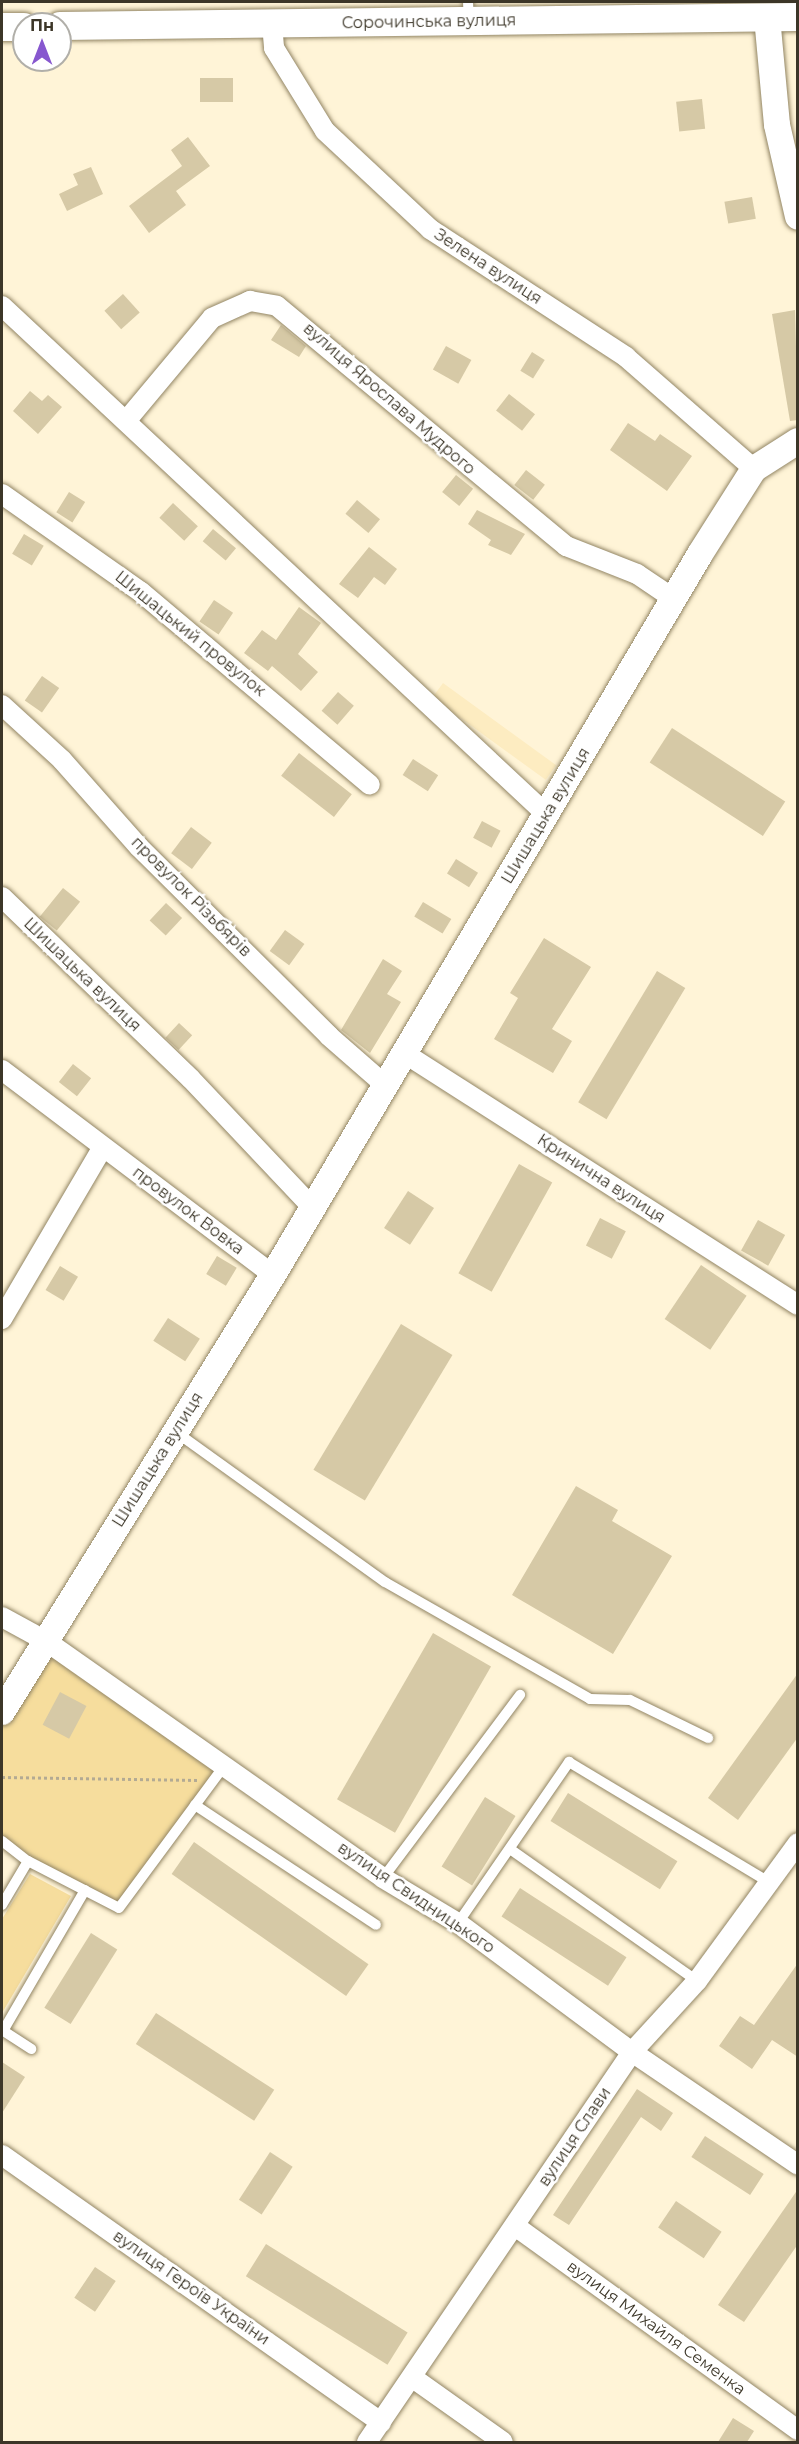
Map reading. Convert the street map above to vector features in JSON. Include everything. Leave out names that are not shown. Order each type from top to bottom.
[{"type":"main road","name":"Сорочинська вулиця","points":[[72,26],[272,24],[468,11],[752,12],[798,17]]},
{"type":"street","points":[[752,12],[798,218]]},
{"type":"street","name":"Зелена вулиця","points":[[272,24],[274,48],[326,131],[430,229],[626,357],[754,469]]},
{"type":"street","name":"вулиця Ярослава Мудрого","points":[[126,422],[212,318],[250,301],[277,306],[567,546],[637,574],[674,599]]},
{"type":"street","points":[[2,306],[548,815]]},
{"type":"street","name":"Шишацька вулиця","points":[[2,1712],[39,1638],[176,1431],[273,1275],[548,815],[674,599],[754,469],[798,441]]},
{"type":"street","name":"Шишацький провулок","points":[[2,494],[141,592],[370,785]]},
{"type":"street","name":"провулок Різьбярів","points":[[2,705],[62,760],[287,995],[385,1085]]},
{"type":"street","name":"Шишацька вулиця","points":[[2,897],[191,1079],[229,1126],[313,1208]]},
{"type":"street","name":"Кринична вулиця","points":[[404,1053],[798,1305]]},
{"type":"street","name":"провулок Вовка","points":[[2,1070],[273,1275]]},
{"type":"street","points":[[2,1319],[104,1147]]},
{"type":"street","name":"вулиця Свидницького","points":[[2,1617],[39,1638],[383,1878],[458,1923],[632,2052],[798,2165]]},
{"type":"street","name":"вулиця Слави","points":[[368,2442],[632,2052],[697,1981],[798,1843]]},
{"type":"street","name":"вулиця Героїв України","points":[[2,2155],[381,2422]]},
{"type":"street","name":"вулиця Михайля Семенка","points":[[515,2226],[798,2430]]},
{"type":"street","points":[[413,2378],[503,2442]]},
{"type":"lane","points":[[176,1431],[385,1582],[590,1699],[630,1700],[708,1738]]},
{"type":"lane","points":[[383,1878],[520,1695]]},
{"type":"lane","points":[[458,1923],[569,1762],[770,1883]]},
{"type":"lane","points":[[2,1841],[28,1861],[118,1908],[224,1766]]},
{"type":"lane","points":[[195,1805],[376,1925]]},
{"type":"lane","points":[[510,1849],[697,1981]]},
{"type":"lane","points":[[2,1905],[28,1861]]},
{"type":"lane","points":[[31,2049],[2,2030],[85,1890]]},
{"type":"path","points":[[2,1776],[178,1776],[212,1783]]},
{"type":"shaded area","points":[[443,683],[556,765],[546,780],[432,698]]},
{"type":"shaded area","points":[[46,1641],[224,1766],[119,1908],[2,1841],[2,1715]]},
{"type":"shaded area","points":[[30,1874],[71,1896],[2,2013],[2,1919]]},
{"type":"building","points":[[200,78],[233,78],[233,102],[200,102]]},
{"type":"building","points":[[702,99],[705,129],[679,132],[676,102]]},
{"type":"building","points":[[188,137],[210,166],[176,191],[186,205],[149,233],[129,206],[182,166],[171,150]]},
{"type":"building","points":[[91,167],[103,194],[67,211],[59,194],[78,185],[73,174]]},
{"type":"building","points":[[752,197],[756,219],[728,224],[724,202]]},
{"type":"building","points":[[123,294],[140,313],[121,329],[104,311]]},
{"type":"building","points":[[795,310],[798,420],[790,421],[772,314]]},
{"type":"building","points":[[281,325],[306,346],[299,357],[271,340]]},
{"type":"building","points":[[446,346],[471,360],[458,384],[433,370]]},
{"type":"building","points":[[532,352],[545,360],[533,379],[520,371]]},
{"type":"building","points":[[30,391],[42,401],[48,395],[62,407],[38,434],[13,411]]},
{"type":"building","points":[[509,394],[535,414],[522,431],[496,411]]},
{"type":"building","points":[[628,423],[655,441],[660,434],[692,456],[667,491],[610,450]]},
{"type":"building","points":[[526,470],[545,485],[533,500],[514,485]]},
{"type":"building","points":[[456,475],[473,489],[459,506],[442,492]]},
{"type":"building","points":[[69,492],[85,502],[72,522],[56,512]]},
{"type":"building","points":[[357,500],[380,519],[368,533],[345,514]]},
{"type":"building","points":[[173,503],[198,526],[184,541],[159,518]]},
{"type":"building","points":[[477,510],[525,534],[511,555],[488,545],[491,540],[468,524]]},
{"type":"building","points":[[213,529],[236,548],[226,561],[203,541]]},
{"type":"building","points":[[24,534],[44,546],[32,566],[12,554]]},
{"type":"building","points":[[369,547],[397,569],[385,585],[374,577],[358,598],[339,584]]},
{"type":"building","points":[[214,600],[233,613],[219,634],[199,622]]},
{"type":"building","points":[[299,607],[321,623],[298,654],[318,672],[301,691],[272,666],[268,671],[244,653],[262,630],[276,640]]},
{"type":"building","points":[[42,676],[59,688],[42,713],[25,701]]},
{"type":"building","points":[[338,692],[354,706],[337,725],[322,711]]},
{"type":"building","points":[[672,728],[785,802],[763,836],[650,762]]},
{"type":"building","points":[[299,753],[352,794],[334,817],[281,776]]},
{"type":"building","points":[[413,759],[438,775],[428,791],[403,775]]},
{"type":"building","points":[[482,821],[501,831],[492,848],[473,838]]},
{"type":"building","points":[[191,827],[212,843],[192,869],[171,853]]},
{"type":"building","points":[[456,859],[478,873],[469,887],[447,873]]},
{"type":"building","points":[[63,888],[80,902],[57,931],[40,917]]},
{"type":"building","points":[[423,902],[451,919],[443,934],[414,917]]},
{"type":"building","points":[[166,903],[182,918],[166,936],[150,921]]},
{"type":"building","points":[[285,930],[304,944],[289,965],[270,951]]},
{"type":"building","points":[[544,938],[591,967],[552,1029],[572,1041],[553,1073],[494,1039],[518,998],[510,993]]},
{"type":"building","points":[[383,959],[402,971],[387,994],[401,1002],[370,1053],[341,1030]]},
{"type":"building","points":[[657,971],[685,988],[606,1119],[578,1102]]},
{"type":"building","points":[[179,1023],[192,1035],[179,1050],[165,1038]]},
{"type":"building","points":[[73,1064],[91,1078],[77,1096],[59,1082]]},
{"type":"building","points":[[519,1164],[552,1182],[492,1292],[458,1273]]},
{"type":"building","points":[[408,1191],[434,1208],[410,1245],[384,1228]]},
{"type":"building","points":[[600,1218],[626,1231],[612,1259],[586,1246]]},
{"type":"building","points":[[758,1220],[785,1235],[768,1266],[741,1251]]},
{"type":"building","points":[[217,1256],[237,1268],[226,1286],[206,1274]]},
{"type":"building","points":[[701,1265],[747,1296],[710,1350],[665,1319]]},
{"type":"building","points":[[60,1266],[78,1277],[64,1301],[46,1290]]},
{"type":"building","points":[[168,1318],[200,1339],[185,1361],[153,1341]]},
{"type":"building","points":[[401,1324],[452,1355],[365,1501],[313,1470]]},
{"type":"building","points":[[576,1486],[618,1510],[612,1521],[672,1556],[613,1654],[512,1595]]},
{"type":"building","points":[[433,1633],[491,1666],[395,1833],[337,1799]]},
{"type":"building","points":[[798,1673],[798,1737],[738,1820],[708,1798]]},
{"type":"building","points":[[60,1692],[86,1706],[69,1739],[43,1725]]},
{"type":"building","points":[[568,1793],[677,1861],[660,1889],[551,1821]]},
{"type":"building","points":[[485,1797],[516,1816],[472,1886],[442,1867]]},
{"type":"building","points":[[194,1842],[368,1964],[346,1996],[172,1874]]},
{"type":"building","points":[[520,1888],[627,1957],[608,1986],[501,1917]]},
{"type":"building","points":[[91,1933],[117,1949],[71,2024],[44,2008]]},
{"type":"building","points":[[798,1963],[798,2057],[772,2040],[752,2069],[719,2046],[740,2016],[754,2025]]},
{"type":"building","points":[[156,2013],[274,2090],[254,2121],[136,2044]]},
{"type":"building","points":[[2,2062],[25,2077],[2,2113]]},
{"type":"building","points":[[637,2089],[673,2113],[661,2131],[641,2117],[569,2225],[553,2215]]},
{"type":"building","points":[[705,2136],[764,2174],[750,2195],[691,2157]]},
{"type":"building","points":[[270,2152],[293,2167],[262,2215],[239,2200]]},
{"type":"building","points":[[798,2189],[798,2244],[744,2322],[718,2305]]},
{"type":"building","points":[[676,2201],[722,2232],[704,2258],[658,2228]]},
{"type":"building","points":[[266,2244],[408,2332],[387,2365],[246,2276]]},
{"type":"building","points":[[95,2267],[116,2281],[95,2312],[74,2298]]},
{"type":"building","points":[[733,2418],[754,2431],[747,2442],[718,2442]]}]
